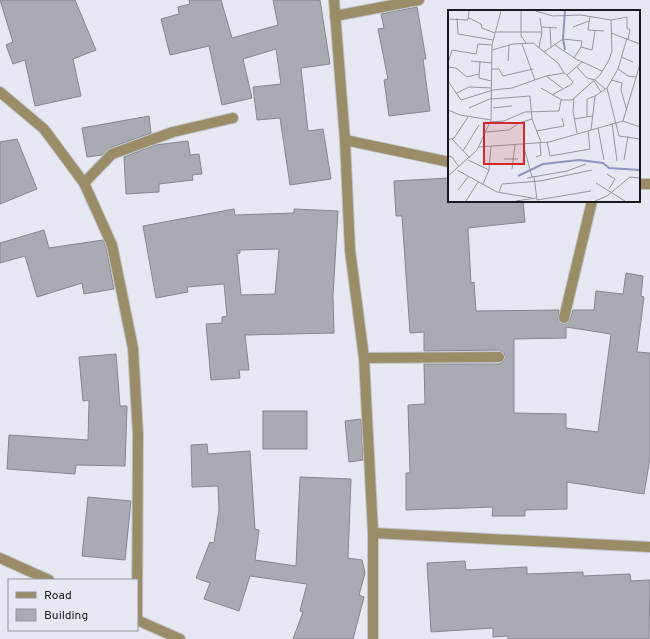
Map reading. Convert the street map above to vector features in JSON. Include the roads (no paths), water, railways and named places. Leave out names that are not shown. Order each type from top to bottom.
[{"type":"street","points":[[334,0],[345,140],[350,250],[364,358],[373,533],[373,639]]},
{"type":"street","points":[[335,16],[419,0]]},
{"type":"street","points":[[0,92],[44,129],[84,183],[112,245],[132,348],[138,435],[137,579]]},
{"type":"street","points":[[84,183],[112,154],[174,132],[233,118]]},
{"type":"street","points":[[345,140],[448,162]]},
{"type":"street","points":[[564,318],[592,202]]},
{"type":"street","points":[[364,358],[499,358]]},
{"type":"street","points":[[373,533],[650,547]]},
{"type":"street","points":[[0,558],[47,579]]},
{"type":"street","points":[[138,620],[180,639]]}]
